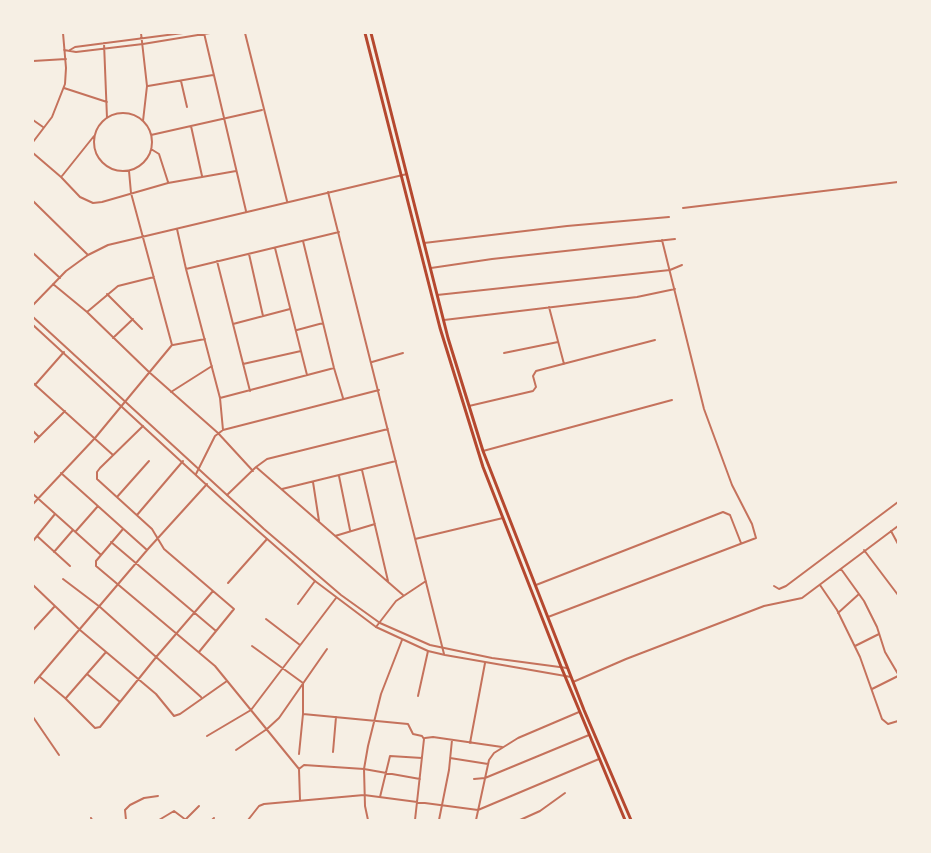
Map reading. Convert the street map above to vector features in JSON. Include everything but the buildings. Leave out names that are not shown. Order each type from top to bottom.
[{"type":"main road","points":[[365,33],[445,348],[480,459],[579,712],[625,820]]},
{"type":"main road","points":[[371,33],[444,320],[483,451],[573,682],[631,820]]},
{"type":"street","points":[[33,141],[52,117],[64,88],[66,59],[63,33]]},
{"type":"street","points":[[141,33],[147,86],[142,120]]},
{"type":"street","points":[[70,50],[75,47],[183,33]]},
{"type":"street","points":[[64,50],[76,51],[143,44],[210,33]]},
{"type":"street","points":[[245,33],[287,201]]},
{"type":"street","points":[[204,34],[247,212]]},
{"type":"street","points":[[104,43],[107,118]]},
{"type":"street","points":[[33,62],[66,59]]},
{"type":"street","points":[[147,86],[213,75]]},
{"type":"street","points":[[181,81],[187,107]]},
{"type":"street","points":[[64,88],[107,102]]},
{"type":"street","points":[[151,135],[263,110]]},
{"type":"street","points":[[61,177],[107,118],[124,113],[142,120],[151,135],[151,149],[141,165],[129,171],[116,171],[104,165],[95,150],[94,136]]},
{"type":"street","points":[[33,120],[44,128]]},
{"type":"street","points":[[191,126],[202,177]]},
{"type":"street","points":[[151,149],[159,154],[168,183]]},
{"type":"street","points":[[33,153],[80,197],[93,202],[102,202],[168,183],[236,171]]},
{"type":"street","points":[[129,171],[131,193],[172,345]]},
{"type":"street","points":[[33,305],[53,284],[88,255],[108,245],[407,174]]},
{"type":"street","points":[[683,208],[898,182]]},
{"type":"street","points":[[328,192],[445,656]]},
{"type":"street","points":[[34,202],[88,255]]},
{"type":"street","points":[[424,243],[669,217]]},
{"type":"street","points":[[177,229],[220,398],[224,430]]},
{"type":"street","points":[[186,269],[339,232]]},
{"type":"street","points":[[431,268],[675,239]]},
{"type":"street","points":[[548,617],[756,538],[710,428],[662,240]]},
{"type":"street","points":[[303,241],[343,399]]},
{"type":"street","points":[[275,248],[307,375]]},
{"type":"street","points":[[33,253],[60,278]]},
{"type":"street","points":[[249,254],[262,316]]},
{"type":"street","points":[[217,261],[250,391]]},
{"type":"street","points":[[438,295],[670,270],[682,265]]},
{"type":"street","points":[[87,312],[107,294],[127,282],[154,277]]},
{"type":"street","points":[[53,284],[87,312],[149,372],[218,433],[253,471]]},
{"type":"street","points":[[444,320],[637,297],[675,289]]},
{"type":"street","points":[[107,294],[142,329]]},
{"type":"street","points":[[549,307],[564,364]]},
{"type":"street","points":[[233,324],[290,309]]},
{"type":"street","points":[[33,317],[341,595],[380,623],[422,642],[442,647],[492,658],[568,668]]},
{"type":"street","points":[[113,338],[133,319]]},
{"type":"street","points":[[296,330],[323,323]]},
{"type":"street","points":[[33,325],[267,539],[336,598],[376,627],[428,651],[445,656],[571,677]]},
{"type":"street","points":[[33,504],[95,438],[172,345],[205,339]]},
{"type":"street","points":[[469,406],[532,391],[536,387],[533,376],[536,371],[655,340]]},
{"type":"street","points":[[504,353],[558,342]]},
{"type":"street","points":[[243,364],[301,351]]},
{"type":"street","points":[[64,352],[34,384],[113,455]]},
{"type":"street","points":[[372,362],[403,353]]},
{"type":"street","points":[[171,392],[212,366]]},
{"type":"street","points":[[220,398],[334,368]]},
{"type":"street","points":[[196,474],[218,433],[224,430],[379,390]]},
{"type":"street","points":[[483,451],[672,400]]},
{"type":"street","points":[[33,443],[65,411]]},
{"type":"street","points":[[143,426],[100,468],[96,475],[101,483],[152,529],[162,547],[234,609],[199,653]]},
{"type":"street","points":[[228,495],[267,459],[388,429]]},
{"type":"street","points":[[33,431],[39,437]]},
{"type":"street","points":[[117,497],[149,461]]},
{"type":"street","points":[[137,515],[183,461]]},
{"type":"street","points":[[281,489],[396,461]]},
{"type":"street","points":[[256,467],[403,595]]},
{"type":"street","points":[[362,470],[388,582]]},
{"type":"street","points":[[61,473],[147,550]]},
{"type":"street","points":[[339,476],[350,530]]},
{"type":"street","points":[[313,482],[319,523]]},
{"type":"street","points":[[33,684],[147,550],[207,484]]},
{"type":"street","points":[[33,494],[100,555]]},
{"type":"street","points":[[774,586],[779,588],[786,586],[898,502]]},
{"type":"street","points":[[54,552],[98,506]]},
{"type":"street","points":[[536,585],[723,512],[730,516],[741,543]]},
{"type":"street","points":[[33,541],[55,514]]},
{"type":"street","points":[[415,539],[503,518]]},
{"type":"street","points":[[334,536],[375,524]]},
{"type":"street","points":[[573,682],[764,606],[802,598],[898,526]]},
{"type":"street","points":[[123,529],[100,555],[96,566],[215,666],[299,769],[300,800]]},
{"type":"street","points":[[891,531],[898,544]]},
{"type":"street","points":[[37,536],[70,566]]},
{"type":"street","points":[[228,583],[267,539]]},
{"type":"street","points":[[111,542],[216,631]]},
{"type":"street","points":[[864,550],[898,595]]},
{"type":"street","points":[[841,569],[859,594],[898,675],[872,689]]},
{"type":"street","points":[[63,579],[100,607],[201,698]]},
{"type":"street","points":[[298,604],[315,581]]},
{"type":"street","points":[[376,627],[403,595],[426,581]]},
{"type":"street","points":[[33,585],[80,630],[156,694],[174,716],[227,681]]},
{"type":"street","points":[[820,585],[838,613],[854,646],[884,722],[888,724],[898,721]]},
{"type":"street","points":[[39,677],[65,698],[95,728],[100,727],[156,656],[213,591]]},
{"type":"street","points":[[838,613],[859,594]]},
{"type":"street","points":[[207,736],[251,710],[336,598]]},
{"type":"street","points":[[33,630],[55,606]]},
{"type":"street","points":[[266,619],[300,645]]},
{"type":"street","points":[[854,646],[879,634]]},
{"type":"street","points":[[368,820],[364,795],[364,769],[385,681],[402,640]]},
{"type":"street","points":[[252,646],[303,683]]},
{"type":"street","points":[[236,750],[279,718],[327,650]]},
{"type":"street","points":[[418,696],[428,651]]},
{"type":"street","points":[[65,698],[106,652]]},
{"type":"street","points":[[470,743],[485,663]]},
{"type":"street","points":[[87,674],[120,702]]},
{"type":"street","points":[[299,754],[303,683]]},
{"type":"street","points":[[476,820],[488,764],[494,753],[518,738],[579,712]]},
{"type":"street","points":[[303,714],[408,724],[413,734],[424,739],[433,737],[502,747]]},
{"type":"street","points":[[33,717],[59,755]]},
{"type":"street","points":[[333,752],[336,717]]},
{"type":"street","points":[[474,779],[485,778],[589,735]]},
{"type":"street","points":[[415,820],[424,739]]},
{"type":"street","points":[[439,820],[452,740]]},
{"type":"street","points":[[380,797],[390,756],[422,758]]},
{"type":"street","points":[[449,758],[488,764]]},
{"type":"street","points":[[248,820],[259,806],[264,804],[364,795],[478,810],[599,759]]},
{"type":"street","points":[[299,769],[301,766],[309,765],[364,769],[420,779]]},
{"type":"street","points":[[520,820],[540,811],[565,793]]},
{"type":"street","points":[[126,820],[125,810],[130,805],[144,798],[158,796]]},
{"type":"street","points":[[159,820],[174,811],[185,820],[199,806]]}]
